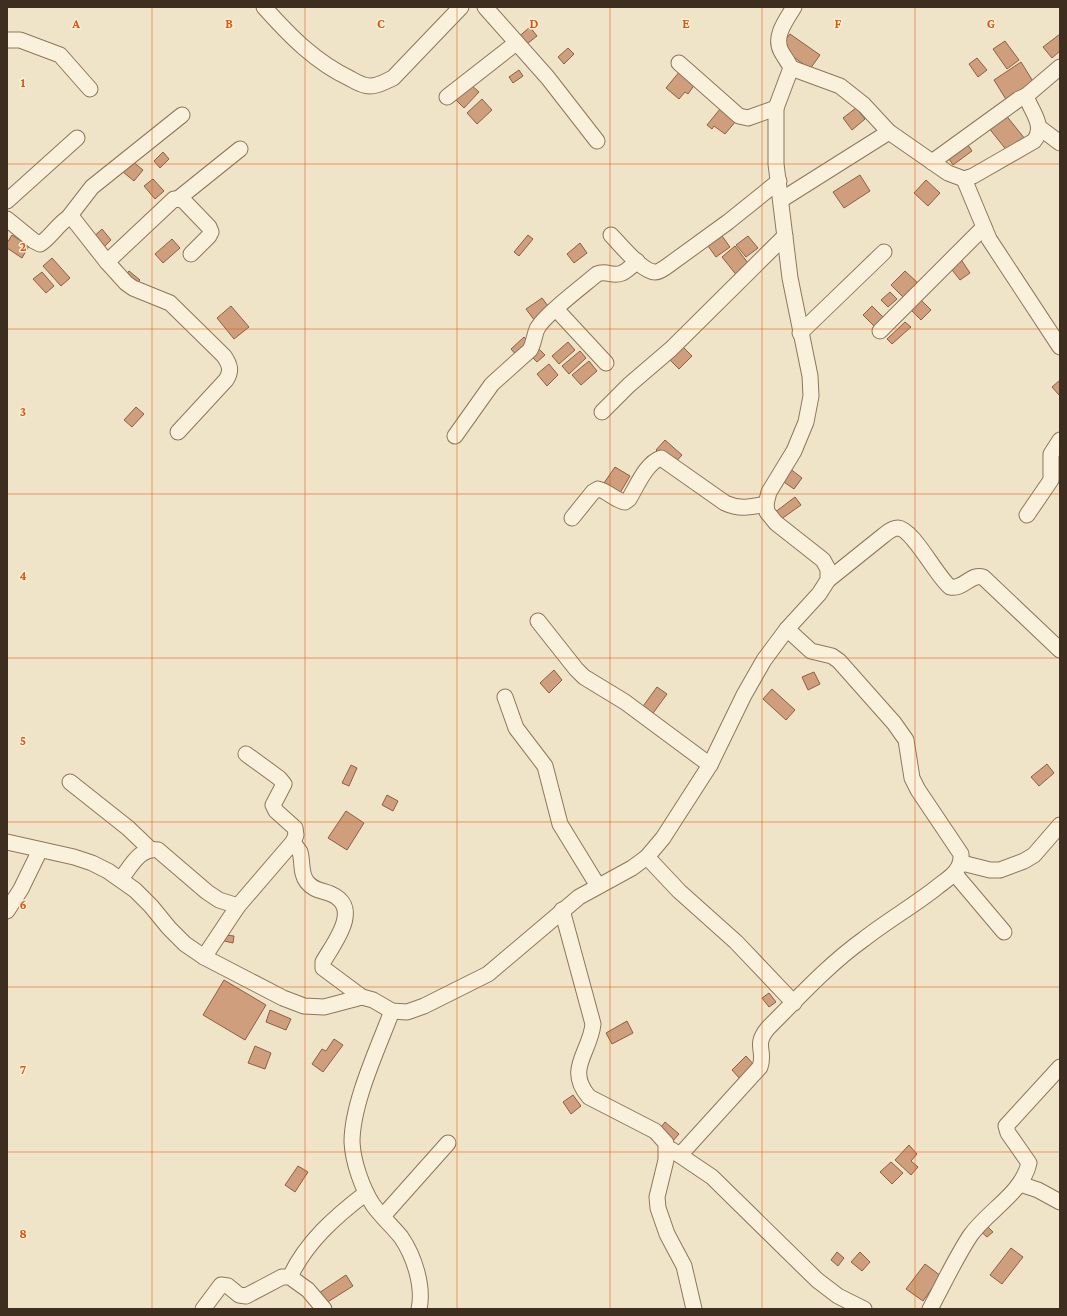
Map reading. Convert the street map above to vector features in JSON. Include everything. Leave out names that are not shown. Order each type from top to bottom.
[{"type":"street","points":[[264,7],[291,37],[313,57],[340,74],[369,86],[379,85],[393,78],[461,7]]},
{"type":"street","points":[[485,7],[548,78],[598,141]]},
{"type":"street","points":[[794,7],[782,28],[778,40],[780,51],[791,68],[829,81],[850,92],[889,132],[956,177],[964,179],[973,176],[1034,141],[1039,135],[1040,128],[1026,96]]},
{"type":"street","points":[[7,40],[20,40],[60,55],[90,89]]},
{"type":"street","points":[[448,97],[516,43]]},
{"type":"street","points":[[679,63],[739,116],[748,118],[776,108]]},
{"type":"street","points":[[932,162],[1019,98],[1026,96],[1060,67]]},
{"type":"street","points":[[791,68],[776,108],[776,164],[785,236],[800,333],[810,376],[811,396],[806,422],[794,451],[769,492],[766,504],[767,512],[776,523],[823,560],[828,569],[828,580]]},
{"type":"street","points":[[7,219],[34,241],[40,244],[68,218],[92,187],[182,116]]},
{"type":"street","points":[[1040,128],[1058,137]]},
{"type":"street","points":[[781,200],[889,132]]},
{"type":"street","points":[[7,201],[77,138]]},
{"type":"street","points":[[107,262],[174,198],[179,198],[240,149]]},
{"type":"street","points":[[964,179],[984,227],[1000,256],[1060,347]]},
{"type":"street","points":[[611,236],[649,271],[656,272],[666,267],[728,222],[778,181]]},
{"type":"street","points":[[179,198],[183,200],[209,227],[211,232],[209,236],[191,254]]},
{"type":"street","points":[[68,218],[74,220],[81,227],[107,262],[133,288],[161,299],[179,310],[224,356],[229,364],[230,373],[226,380],[178,432]]},
{"type":"street","points":[[880,331],[984,227]]},
{"type":"street","points":[[602,412],[629,384],[671,349],[785,236]]},
{"type":"street","points":[[800,333],[884,252]]},
{"type":"street","points":[[456,436],[492,384],[530,350],[534,343],[537,328],[556,309],[597,274],[603,272],[617,274],[622,273],[637,261]]},
{"type":"street","points":[[556,309],[606,363]]},
{"type":"street","points":[[1027,515],[1051,480],[1051,454],[1060,440]]},
{"type":"street","points":[[572,518],[593,492],[598,489],[603,490],[619,501],[624,502],[629,499],[650,465],[661,458],[734,508],[766,504]]},
{"type":"street","points":[[293,842],[300,852],[303,873],[311,887],[335,896],[344,907],[346,916],[344,925],[323,962],[323,968],[362,997],[373,1000],[392,1011],[407,1012],[424,1006],[488,974],[562,910],[598,886],[612,880],[647,857],[667,832],[710,765],[744,695],[764,660],[788,629],[819,594],[828,580],[891,530],[898,528],[905,531],[950,587],[959,587],[975,577],[984,576],[1060,650]]},
{"type":"street","points":[[538,621],[576,670],[584,677],[624,702],[710,765]]},
{"type":"street","points":[[694,1309],[684,1266],[667,1234],[658,1208],[657,1197],[666,1160],[673,1151],[754,1074],[763,1060],[759,1044],[762,1036],[838,960],[864,938],[910,908],[958,868],[961,854],[918,790],[912,778],[906,740],[894,723],[839,661],[832,656],[811,651],[788,629]]},
{"type":"street","points":[[505,697],[516,728],[545,766],[560,824],[598,886]]},
{"type":"street","points":[[204,957],[238,906],[293,842],[296,835],[295,828],[276,811],[273,805],[284,784],[279,778],[246,754]]},
{"type":"street","points":[[70,782],[128,828],[150,849]]},
{"type":"street","points":[[958,868],[1000,870],[1024,861],[1034,855],[1060,825]]},
{"type":"street","points":[[7,842],[92,863],[121,879],[151,906],[169,928],[185,944],[235,975],[304,1006],[324,1007],[362,997]]},
{"type":"street","points":[[121,879],[142,852],[150,849],[158,850],[218,900],[238,906]]},
{"type":"street","points":[[7,911],[21,889],[40,850]]},
{"type":"street","points":[[647,857],[679,891],[736,942],[794,1003]]},
{"type":"street","points":[[958,868],[1004,932]]},
{"type":"street","points":[[562,910],[593,1024],[592,1037],[580,1061],[578,1069],[582,1089],[589,1097],[655,1131],[673,1151],[712,1177],[817,1280],[838,1296],[864,1309]]},
{"type":"street","points":[[392,1011],[358,1103],[353,1125],[352,1143],[354,1157],[366,1193],[408,1249],[422,1295],[419,1309]]},
{"type":"street","points":[[930,1309],[971,1236],[1020,1184],[1027,1173],[1029,1163],[1008,1133],[1006,1126],[1060,1067]]},
{"type":"street","points":[[383,1216],[448,1143]]},
{"type":"street","points":[[1020,1184],[1038,1190],[1060,1202]]},
{"type":"street","points":[[290,1277],[304,1251],[338,1215],[366,1193]]},
{"type":"street","points":[[202,1309],[221,1286],[228,1286],[239,1295],[246,1296],[282,1277],[290,1277],[308,1290],[324,1309]]},
{"type":"building","points":[[530,27],[537,36],[523,47],[516,39]]},
{"type":"building","points":[[790,34],[820,55],[810,69],[780,47]]},
{"type":"building","points":[[1060,34],[1060,51],[1052,58],[1043,47]]},
{"type":"building","points":[[1005,41],[1019,60],[1007,69],[993,49]]},
{"type":"building","points":[[568,48],[574,54],[564,64],[558,57]]},
{"type":"building","points":[[977,58],[987,70],[978,77],[969,64]]},
{"type":"building","points":[[1021,62],[1034,83],[1007,101],[994,80]]},
{"type":"building","points":[[519,70],[523,76],[513,83],[509,77]]},
{"type":"building","points":[[680,71],[695,84],[688,94],[685,92],[679,99],[666,88]]},
{"type":"building","points":[[470,84],[479,92],[464,108],[456,100]]},
{"type":"building","points":[[482,99],[492,110],[477,124],[467,113]]},
{"type":"building","points":[[856,108],[865,119],[852,130],[843,118]]},
{"type":"building","points":[[720,109],[736,121],[725,134],[714,126],[712,129],[707,125]]},
{"type":"building","points":[[1005,114],[1025,139],[1008,152],[988,127]]},
{"type":"building","points":[[966,142],[972,151],[953,165],[947,156]]},
{"type":"building","points":[[163,152],[169,159],[160,168],[154,161]]},
{"type":"building","points":[[132,161],[143,170],[134,181],[123,172]]},
{"type":"building","points":[[860,175],[870,191],[844,208],[833,192]]},
{"type":"building","points":[[153,179],[164,191],[155,199],[144,186]]},
{"type":"building","points":[[926,180],[940,193],[928,206],[914,193]]},
{"type":"building","points":[[102,229],[111,240],[100,251],[90,240]]},
{"type":"building","points":[[12,235],[29,246],[22,258],[7,248],[7,243]]},
{"type":"building","points":[[528,235],[533,239],[519,256],[514,252]]},
{"type":"building","points":[[722,236],[730,247],[716,257],[708,246]]},
{"type":"building","points":[[748,236],[758,248],[746,257],[736,245]]},
{"type":"building","points":[[172,239],[180,248],[163,263],[155,254]]},
{"type":"building","points":[[580,243],[587,253],[574,263],[567,254]]},
{"type":"building","points":[[735,246],[751,267],[738,277],[722,257]]},
{"type":"building","points":[[52,258],[70,278],[61,286],[43,266]]},
{"type":"building","points":[[960,258],[970,273],[960,280],[949,266]]},
{"type":"building","points":[[129,271],[140,280],[133,287],[123,278]]},
{"type":"building","points":[[905,271],[920,285],[906,300],[891,285]]},
{"type":"building","points":[[42,272],[54,286],[46,293],[33,279]]},
{"type":"building","points":[[890,292],[897,299],[888,307],[881,300]]},
{"type":"building","points":[[918,297],[931,310],[921,320],[908,307]]},
{"type":"building","points":[[542,298],[551,310],[535,321],[526,309]]},
{"type":"building","points":[[231,306],[249,327],[234,339],[217,318]]},
{"type":"building","points":[[872,306],[884,318],[875,327],[863,315]]},
{"type":"building","points":[[905,322],[911,327],[892,344],[887,339]]},
{"type":"building","points":[[524,337],[531,344],[517,356],[511,349]]},
{"type":"building","points":[[568,342],[575,350],[559,364],[552,356]]},
{"type":"building","points":[[682,346],[692,356],[679,369],[669,359]]},
{"type":"building","points":[[537,347],[545,355],[537,362],[529,354]]},
{"type":"building","points":[[580,351],[586,358],[569,374],[562,366]]},
{"type":"building","points":[[589,361],[597,371],[581,385],[572,375]]},
{"type":"building","points":[[549,364],[558,375],[547,386],[537,374]]},
{"type":"building","points":[[1060,380],[1060,393],[1059,395],[1052,387]]},
{"type":"building","points":[[136,407],[144,414],[132,427],[124,420]]},
{"type":"building","points":[[665,440],[682,455],[673,465],[656,450]]},
{"type":"building","points":[[615,467],[630,476],[620,493],[604,483]]},
{"type":"building","points":[[789,468],[802,478],[794,489],[781,480]]},
{"type":"building","points":[[795,497],[801,505],[780,520],[774,513]]},
{"type":"building","points":[[554,670],[562,680],[549,693],[540,683]]},
{"type":"building","points":[[814,672],[820,684],[808,690],[802,677]]},
{"type":"building","points":[[657,687],[667,694],[651,716],[641,709]]},
{"type":"building","points":[[772,689],[795,710],[786,720],[763,699]]},
{"type":"building","points":[[1047,764],[1054,773],[1039,786],[1031,777]]},
{"type":"building","points":[[351,765],[357,768],[349,786],[342,783]]},
{"type":"building","points":[[387,795],[398,801],[393,811],[382,805]]},
{"type":"building","points":[[346,811],[364,823],[347,850],[328,838]]},
{"type":"building","points":[[225,935],[234,936],[233,943],[224,941]]},
{"type":"building","points":[[224,980],[266,1005],[245,1040],[203,1015]]},
{"type":"building","points":[[769,993],[776,1002],[769,1007],[762,998]]},
{"type":"building","points":[[270,1010],[291,1019],[286,1030],[266,1022]]},
{"type":"building","points":[[627,1021],[633,1033],[612,1044],[606,1033]]},
{"type":"building","points":[[334,1039],[343,1045],[323,1072],[312,1064],[322,1049],[326,1051]]},
{"type":"building","points":[[255,1046],[271,1053],[265,1069],[248,1063]]},
{"type":"building","points":[[746,1056],[755,1066],[741,1080],[732,1070]]},
{"type":"building","points":[[573,1095],[581,1106],[571,1114],[563,1102]]},
{"type":"building","points":[[665,1122],[679,1134],[672,1142],[658,1131]]},
{"type":"building","points":[[909,1145],[917,1154],[911,1161],[918,1167],[911,1175],[895,1160]]},
{"type":"building","points":[[891,1162],[903,1173],[892,1184],[880,1172]]},
{"type":"building","points":[[298,1166],[308,1172],[295,1192],[285,1185]]},
{"type":"building","points":[[984,1223],[993,1232],[987,1237],[978,1229]]},
{"type":"building","points":[[1011,1248],[1023,1257],[1002,1284],[990,1275]]},
{"type":"building","points":[[837,1252],[844,1258],[838,1266],[831,1260]]},
{"type":"building","points":[[860,1252],[870,1262],[862,1271],[851,1262]]},
{"type":"building","points":[[925,1264],[941,1276],[923,1301],[906,1289]]},
{"type":"building","points":[[346,1275],[353,1286],[326,1303],[319,1293]]}]
